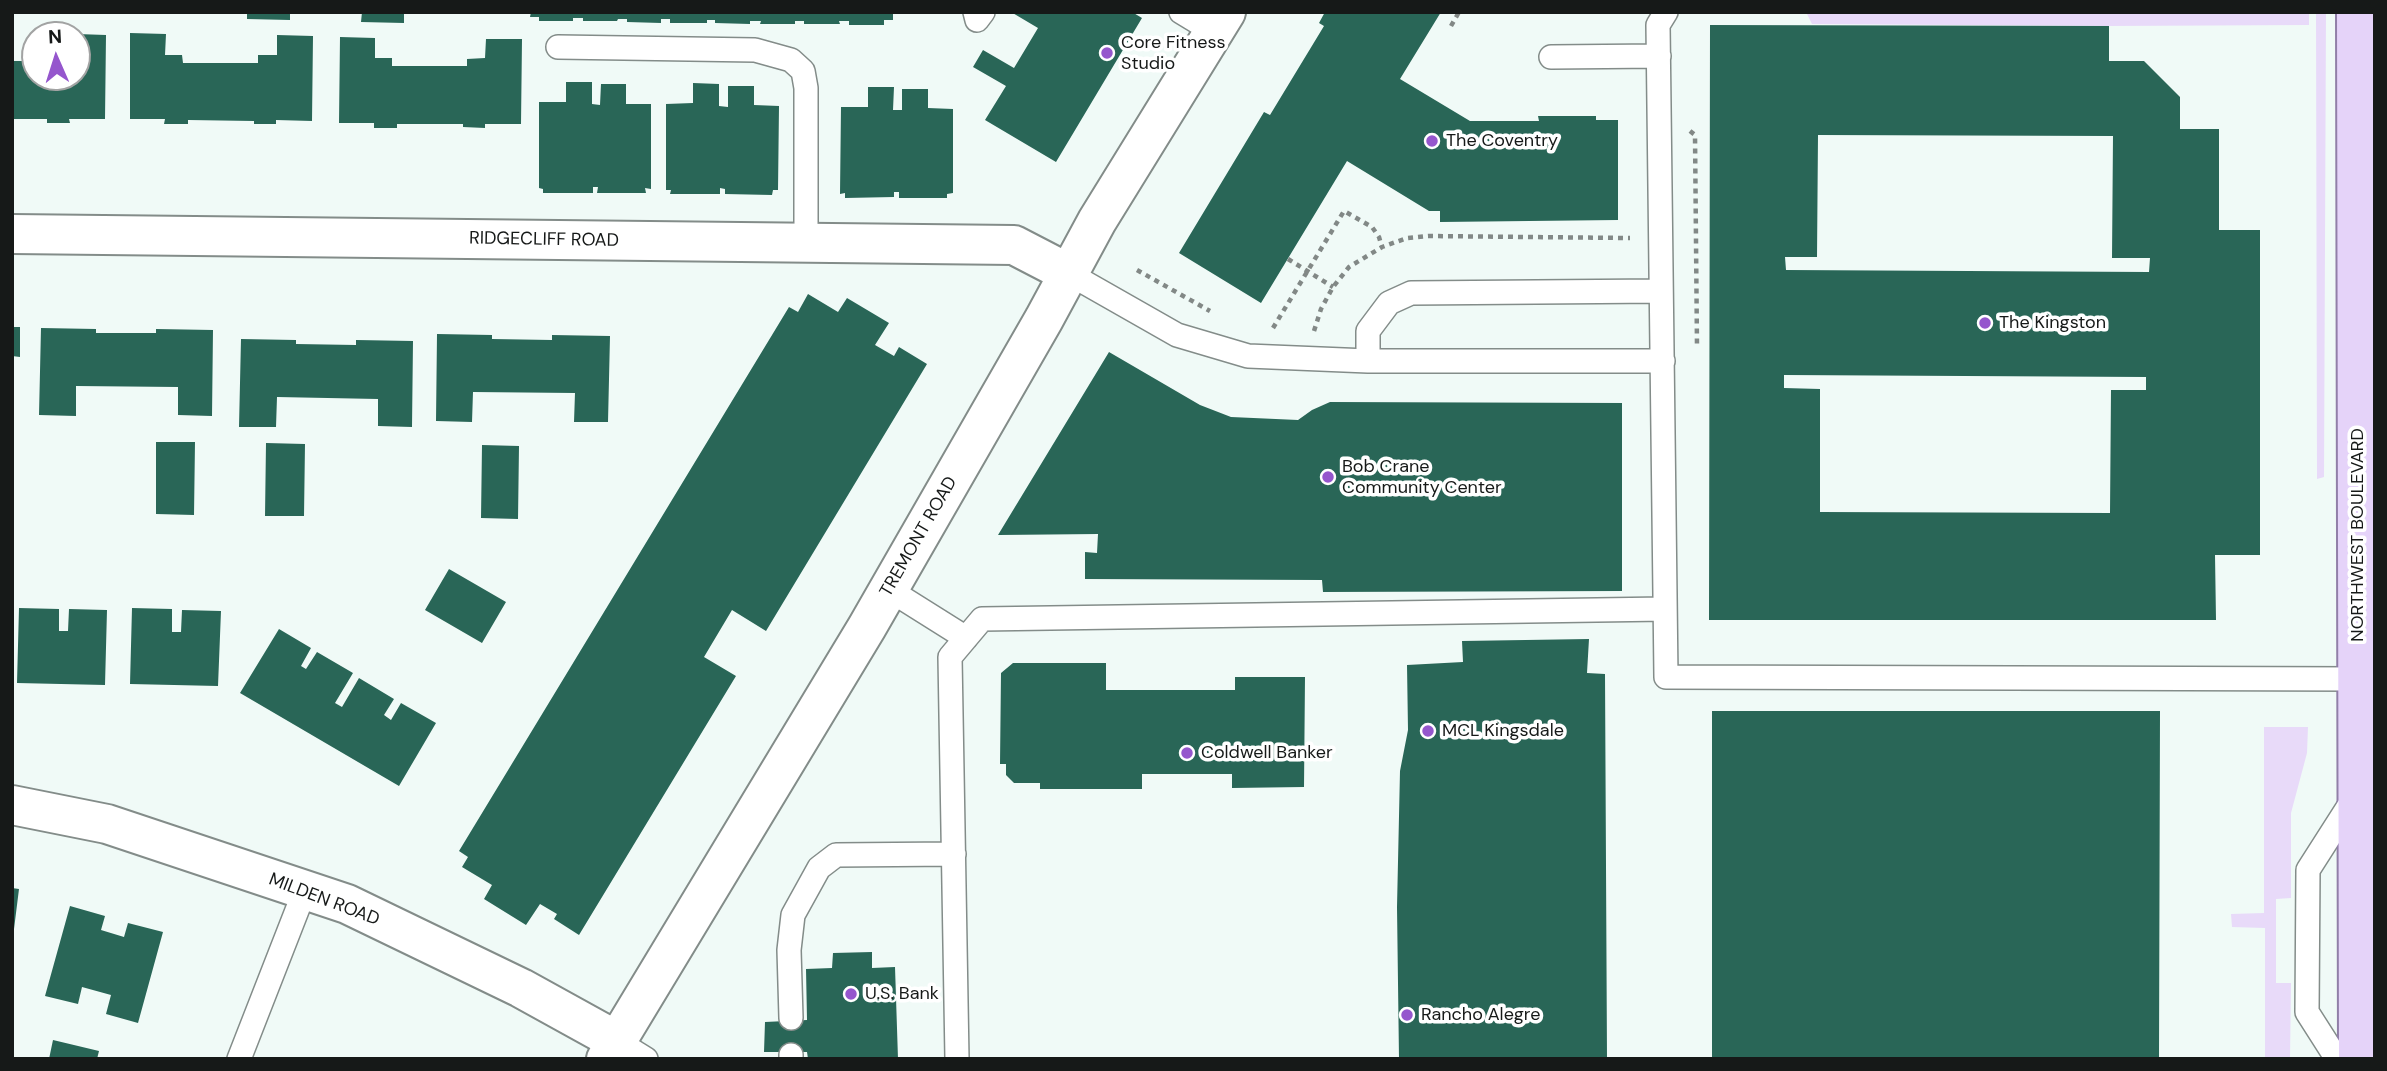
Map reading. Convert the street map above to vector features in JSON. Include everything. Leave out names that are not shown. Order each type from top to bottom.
[{"type":"main road","name":"NORTHWEST BOULEVARD","points":[[2356,12],[2358,793],[2367,1000],[2358,1059]]},
{"type":"street","name":"TREMONT ROAD","points":[[623,1053],[1097,221],[1220,22]]},
{"type":"street","name":"RIDGECLIFF ROAD","points":[[12,234],[1014,245],[1068,273]]},
{"type":"street","name":"MILDEN ROAD","points":[[12,805],[107,824],[347,904],[521,988],[623,1053]]},
{"type":"lane","points":[[975,12],[977,20],[983,12]]},
{"type":"lane","points":[[1181,12],[1220,22]]},
{"type":"lane","points":[[1666,12],[1658,25],[1666,677],[2358,679]]},
{"type":"lane","points":[[558,47],[754,50],[791,60],[803,71],[806,88],[806,242]]},
{"type":"lane","points":[[1551,57],[1659,56]]},
{"type":"lane","points":[[1068,273],[1177,335],[1248,356],[1368,361],[1663,361]]},
{"type":"lane","points":[[1368,361],[1368,331],[1389,303],[1411,293],[1661,291]]},
{"type":"lane","points":[[888,589],[966,639]]},
{"type":"lane","points":[[957,1059],[950,657],[982,619],[1665,609]]},
{"type":"lane","points":[[2337,1059],[2307,1012],[2308,870],[2358,793]]},
{"type":"lane","points":[[790,1018],[789,950],[793,915],[819,868],[836,855],[954,854]]},
{"type":"lane","points":[[239,1059],[305,890]]},
{"type":"path","points":[[1451,26],[1459,12]]},
{"type":"path","points":[[1272,330],[1344,211],[1372,227],[1379,237],[1381,247]]},
{"type":"path","points":[[1324,333],[1313,333],[1321,309],[1349,267],[1381,247],[1407,238],[1631,238]]},
{"type":"path","points":[[1288,259],[1334,287]]},
{"type":"path","points":[[1137,270],[1221,316]]},
{"type":"path","points":[[1262,329],[1286,331]]},
{"type":"shaded area","points":[[1806,12],[2309,12],[2309,25],[1812,24]]},
{"type":"shaded area","points":[[2316,12],[2326,12],[2324,477],[2317,479]]},
{"type":"shaded area","points":[[2264,727],[2308,727],[2307,753],[2291,813],[2291,898],[2276,899],[2276,983],[2291,983],[2290,1059],[2265,1059],[2265,928],[2232,927],[2231,914],[2264,913]]},
{"type":"building","points":[[247,12],[290,12],[290,20],[247,19]]},
{"type":"building","points":[[362,12],[404,12],[404,23],[361,22]]},
{"type":"building","points":[[531,12],[893,12],[893,20],[884,20],[884,25],[849,25],[849,21],[839,21],[840,24],[804,24],[804,21],[795,21],[795,24],[760,24],[761,21],[750,21],[750,24],[715,23],[715,20],[707,20],[707,23],[670,23],[670,19],[661,19],[661,23],[627,22],[627,19],[583,21],[583,18],[573,18],[573,21],[539,21],[539,17],[530,17]]},
{"type":"building","points":[[1011,12],[1132,12],[1142,18],[1056,162],[985,120],[1006,86],[973,67],[983,50],[1014,68],[1038,28]]},
{"type":"building","name":"The Coventry","points":[[1325,12],[1441,12],[1400,79],[1470,121],[1539,121],[1538,116],[1596,116],[1596,120],[1618,120],[1618,220],[1440,222],[1440,211],[1429,211],[1347,161],[1261,303],[1179,253],[1264,112],[1270,115],[1324,26],[1319,23]]},
{"type":"building","name":"The Kingston","points":[[1710,25],[2109,26],[2109,61],[2144,61],[2180,97],[2180,129],[2219,129],[2219,230],[2260,230],[2260,555],[2215,555],[2216,620],[1709,620]],"holes":[[[1818,135],[2113,136],[2112,258],[2150,258],[2149,272],[1786,270],[1785,257],[1817,257]],[[1784,375],[2146,377],[2146,390],[2111,390],[2110,513],[1820,512],[1820,389],[1784,388]]]},
{"type":"building","points":[[130,33],[166,34],[165,55],[182,55],[183,63],[258,63],[258,55],[277,55],[277,35],[313,36],[312,121],[276,120],[276,124],[254,124],[254,121],[188,120],[188,124],[164,124],[165,119],[130,119]]},
{"type":"building","points":[[91,34],[106,35],[105,119],[69,119],[70,123],[47,123],[47,119],[12,119],[12,61],[21,61],[21,91],[91,91]]},
{"type":"building","points":[[340,37],[375,38],[375,58],[392,58],[392,66],[467,66],[467,59],[485,58],[486,39],[522,39],[521,124],[485,124],[485,128],[463,127],[463,124],[397,124],[397,128],[374,128],[374,123],[339,123]]},
{"type":"building","points":[[566,82],[592,82],[592,104],[600,105],[601,84],[626,84],[626,104],[651,104],[651,189],[645,188],[646,193],[597,193],[598,187],[593,187],[593,193],[543,193],[543,189],[539,188],[539,102],[566,102]]},
{"type":"building","points":[[693,83],[719,84],[719,106],[728,107],[728,86],[754,86],[754,105],[779,106],[778,190],[773,190],[772,195],[725,194],[725,189],[720,188],[720,194],[670,194],[671,190],[666,190],[666,104],[693,103]]},
{"type":"building","points":[[868,87],[894,87],[893,110],[902,110],[902,89],[928,89],[928,108],[953,109],[953,193],[947,194],[947,198],[899,198],[899,192],[894,192],[894,197],[845,198],[845,193],[840,194],[841,107],[868,107]]},
{"type":"building","points":[[808,294],[838,312],[847,298],[889,323],[875,345],[894,356],[899,347],[927,364],[766,631],[732,610],[704,657],[736,676],[579,935],[554,919],[557,914],[540,904],[526,925],[484,899],[492,885],[462,867],[468,857],[459,851],[789,307],[798,312]]},
{"type":"building","points":[[12,327],[20,327],[20,357],[12,356]]},
{"type":"building","points":[[41,328],[96,329],[96,333],[156,333],[156,329],[213,330],[212,416],[178,415],[178,387],[76,386],[76,416],[39,415]]},
{"type":"building","points":[[437,334],[492,335],[492,339],[552,340],[552,335],[610,336],[608,422],[574,422],[575,393],[473,392],[472,422],[436,421]]},
{"type":"building","points":[[241,339],[296,340],[296,344],[356,345],[356,340],[413,341],[412,427],[378,426],[378,399],[277,397],[276,427],[239,427]]},
{"type":"building","name":"Bob Crane Community Center","points":[[1109,352],[1200,405],[1231,417],[1298,420],[1330,402],[1622,403],[1622,591],[1323,592],[1322,580],[1085,579],[1085,552],[1097,553],[1098,534],[998,535]]},
{"type":"building","points":[[156,442],[195,442],[194,515],[156,514]]},
{"type":"building","points":[[266,443],[305,444],[304,516],[265,516]]},
{"type":"building","points":[[482,445],[519,446],[518,519],[481,518]]},
{"type":"building","points":[[449,569],[506,602],[482,643],[425,610]]},
{"type":"building","points":[[19,608],[59,609],[59,631],[68,631],[69,609],[107,610],[105,685],[17,683]]},
{"type":"building","points":[[132,608],[172,609],[172,632],[181,632],[182,610],[221,611],[218,686],[130,684]]},
{"type":"building","points":[[279,629],[311,648],[301,666],[306,669],[317,652],[353,673],[335,703],[342,707],[359,678],[394,699],[384,715],[391,720],[401,703],[436,723],[399,786],[240,693]]},
{"type":"building","points":[[1589,639],[1587,673],[1605,674],[1607,1059],[1399,1059],[1397,907],[1400,771],[1408,730],[1407,665],[1463,662],[1462,641]]},
{"type":"building","points":[[1013,663],[1106,663],[1106,690],[1235,690],[1235,677],[1305,677],[1304,787],[1232,788],[1232,774],[1142,774],[1142,789],[1040,789],[1040,783],[1014,783],[1006,775],[1006,764],[1000,764],[1001,673]]},
{"type":"building","points":[[1712,711],[2160,711],[2159,1059],[1712,1059]]},
{"type":"building","points":[[12,888],[19,889],[14,929],[12,929]]},
{"type":"building","points":[[70,906],[105,916],[101,930],[124,937],[128,923],[163,932],[138,1023],[106,1014],[111,995],[82,987],[78,1004],[45,996]]},
{"type":"building","name":"U.S. Bank","points":[[872,952],[872,968],[895,967],[898,1059],[808,1059],[807,1052],[764,1052],[765,1022],[807,1020],[806,969],[832,968],[833,953]]},
{"type":"building","points":[[53,1040],[99,1051],[97,1059],[49,1059]]},
{"type":"place","name":"Core Fitness Studio","points":[[1107,53]]},
{"type":"place","name":"The Coventry","points":[[1432,141]]},
{"type":"place","name":"The Kingston","points":[[1985,323]]},
{"type":"place","name":"Bob Crane Community Center","points":[[1328,477]]},
{"type":"place","name":"MCL Kingsdale","points":[[1428,731]]},
{"type":"place","name":"Coldwell Banker","points":[[1187,753]]},
{"type":"place","name":"U.S. Bank","points":[[851,994]]},
{"type":"place","name":"Rancho Alegre","points":[[1407,1015]]}]
